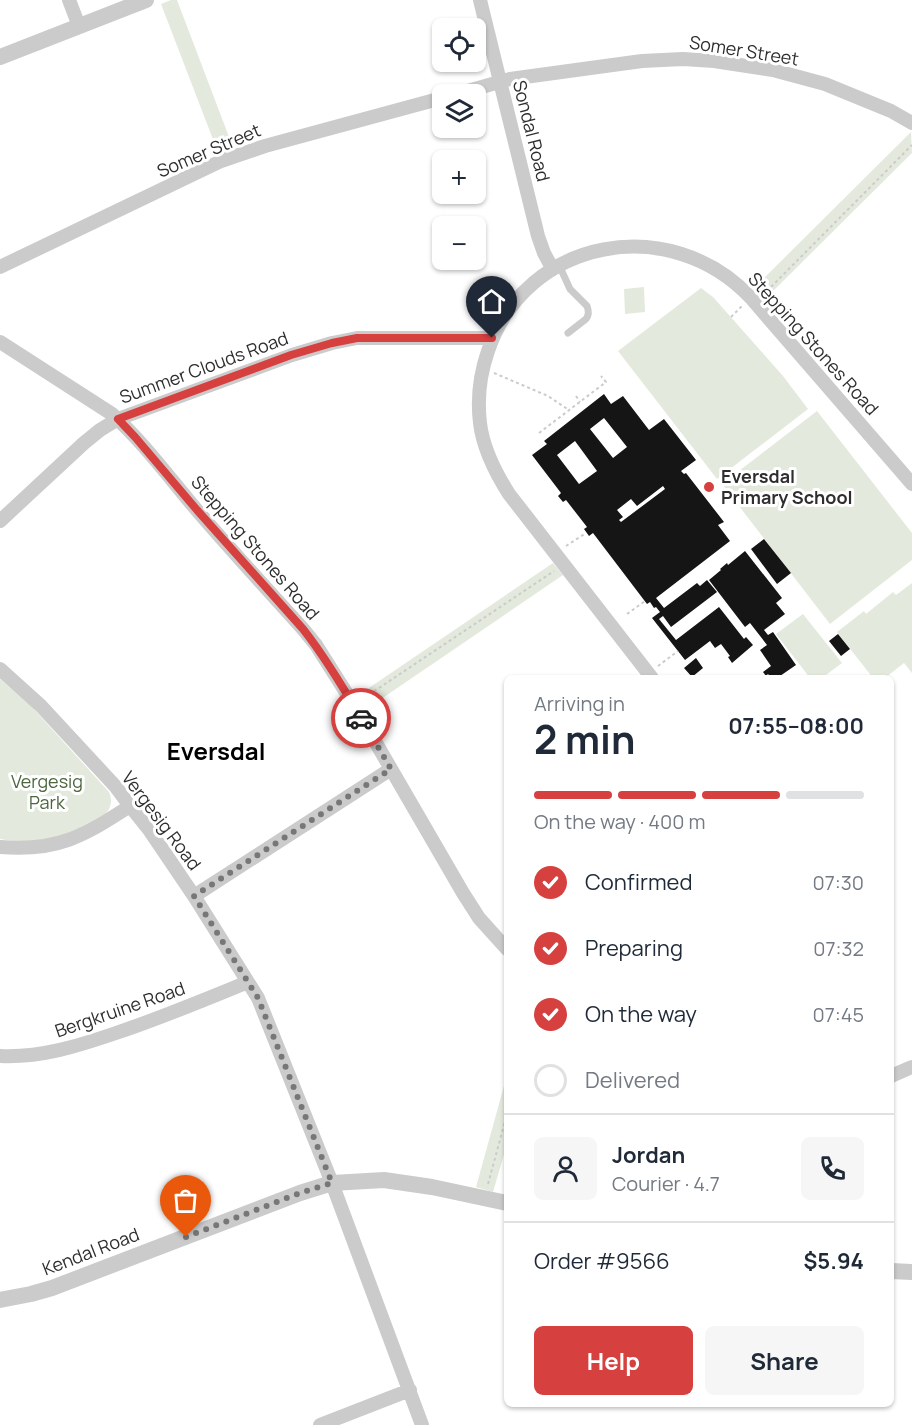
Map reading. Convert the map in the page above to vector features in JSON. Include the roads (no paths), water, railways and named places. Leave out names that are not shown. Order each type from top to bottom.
[{"type":"street","points":[[69,0],[79,26]]},
{"type":"street","points":[[0,57],[146,0]]},
{"type":"street","name":"Sondal Road","points":[[480,0],[538,236],[544,253],[556,266]]},
{"type":"street","name":"Somer Street","points":[[486,86],[510,79],[642,61],[683,58],[773,70],[825,84],[891,111],[912,123]]},
{"type":"street","name":"Somer Street","points":[[0,267],[221,161],[265,146],[432,102]]},
{"type":"street","name":"Stepping Stones Road","points":[[649,675],[509,494],[497,475],[486,450],[480,423],[479,399],[483,368],[492,338],[509,310],[528,288],[556,266],[588,253],[633,246],[662,248],[708,264],[745,292],[912,484]]},
{"type":"street","name":"Summer Clouds Road","points":[[0,521],[100,429],[118,419],[301,351],[332,343],[357,338],[492,338]]},
{"type":"street","name":"Stepping Stones Road","points":[[0,342],[118,419],[303,629],[326,660],[354,705],[463,893],[479,918],[504,946]]},
{"type":"street","name":"Vergesig Road","points":[[0,669],[41,706],[116,787],[150,831],[194,896],[258,998],[332,1183],[422,1425]]},
{"type":"street","points":[[194,896],[391,769]]},
{"type":"street","points":[[0,847],[27,848],[73,840],[95,829],[130,806]]},
{"type":"street","name":"Bergkruine Road","points":[[0,1056],[42,1054],[75,1047],[140,1025],[248,982]]},
{"type":"street","points":[[894,1075],[912,1066]]},
{"type":"street","name":"Kendal Road","points":[[0,1300],[52,1288],[300,1193],[332,1183],[384,1180],[406,1182],[504,1202]]},
{"type":"street","points":[[894,1271],[912,1272]]},
{"type":"street","points":[[320,1425],[410,1390]]},
{"type":"lane","points":[[556,266],[570,289],[587,306],[588,310],[588,317],[568,333]]},
{"type":"place","name":"Eversdal Primary School","points":[[709,487]]},
{"type":"district","name":"Eversdal","points":[[216,752]]},
{"type":"park label","name":"Vergesig Park","points":[[47,792]]}]
